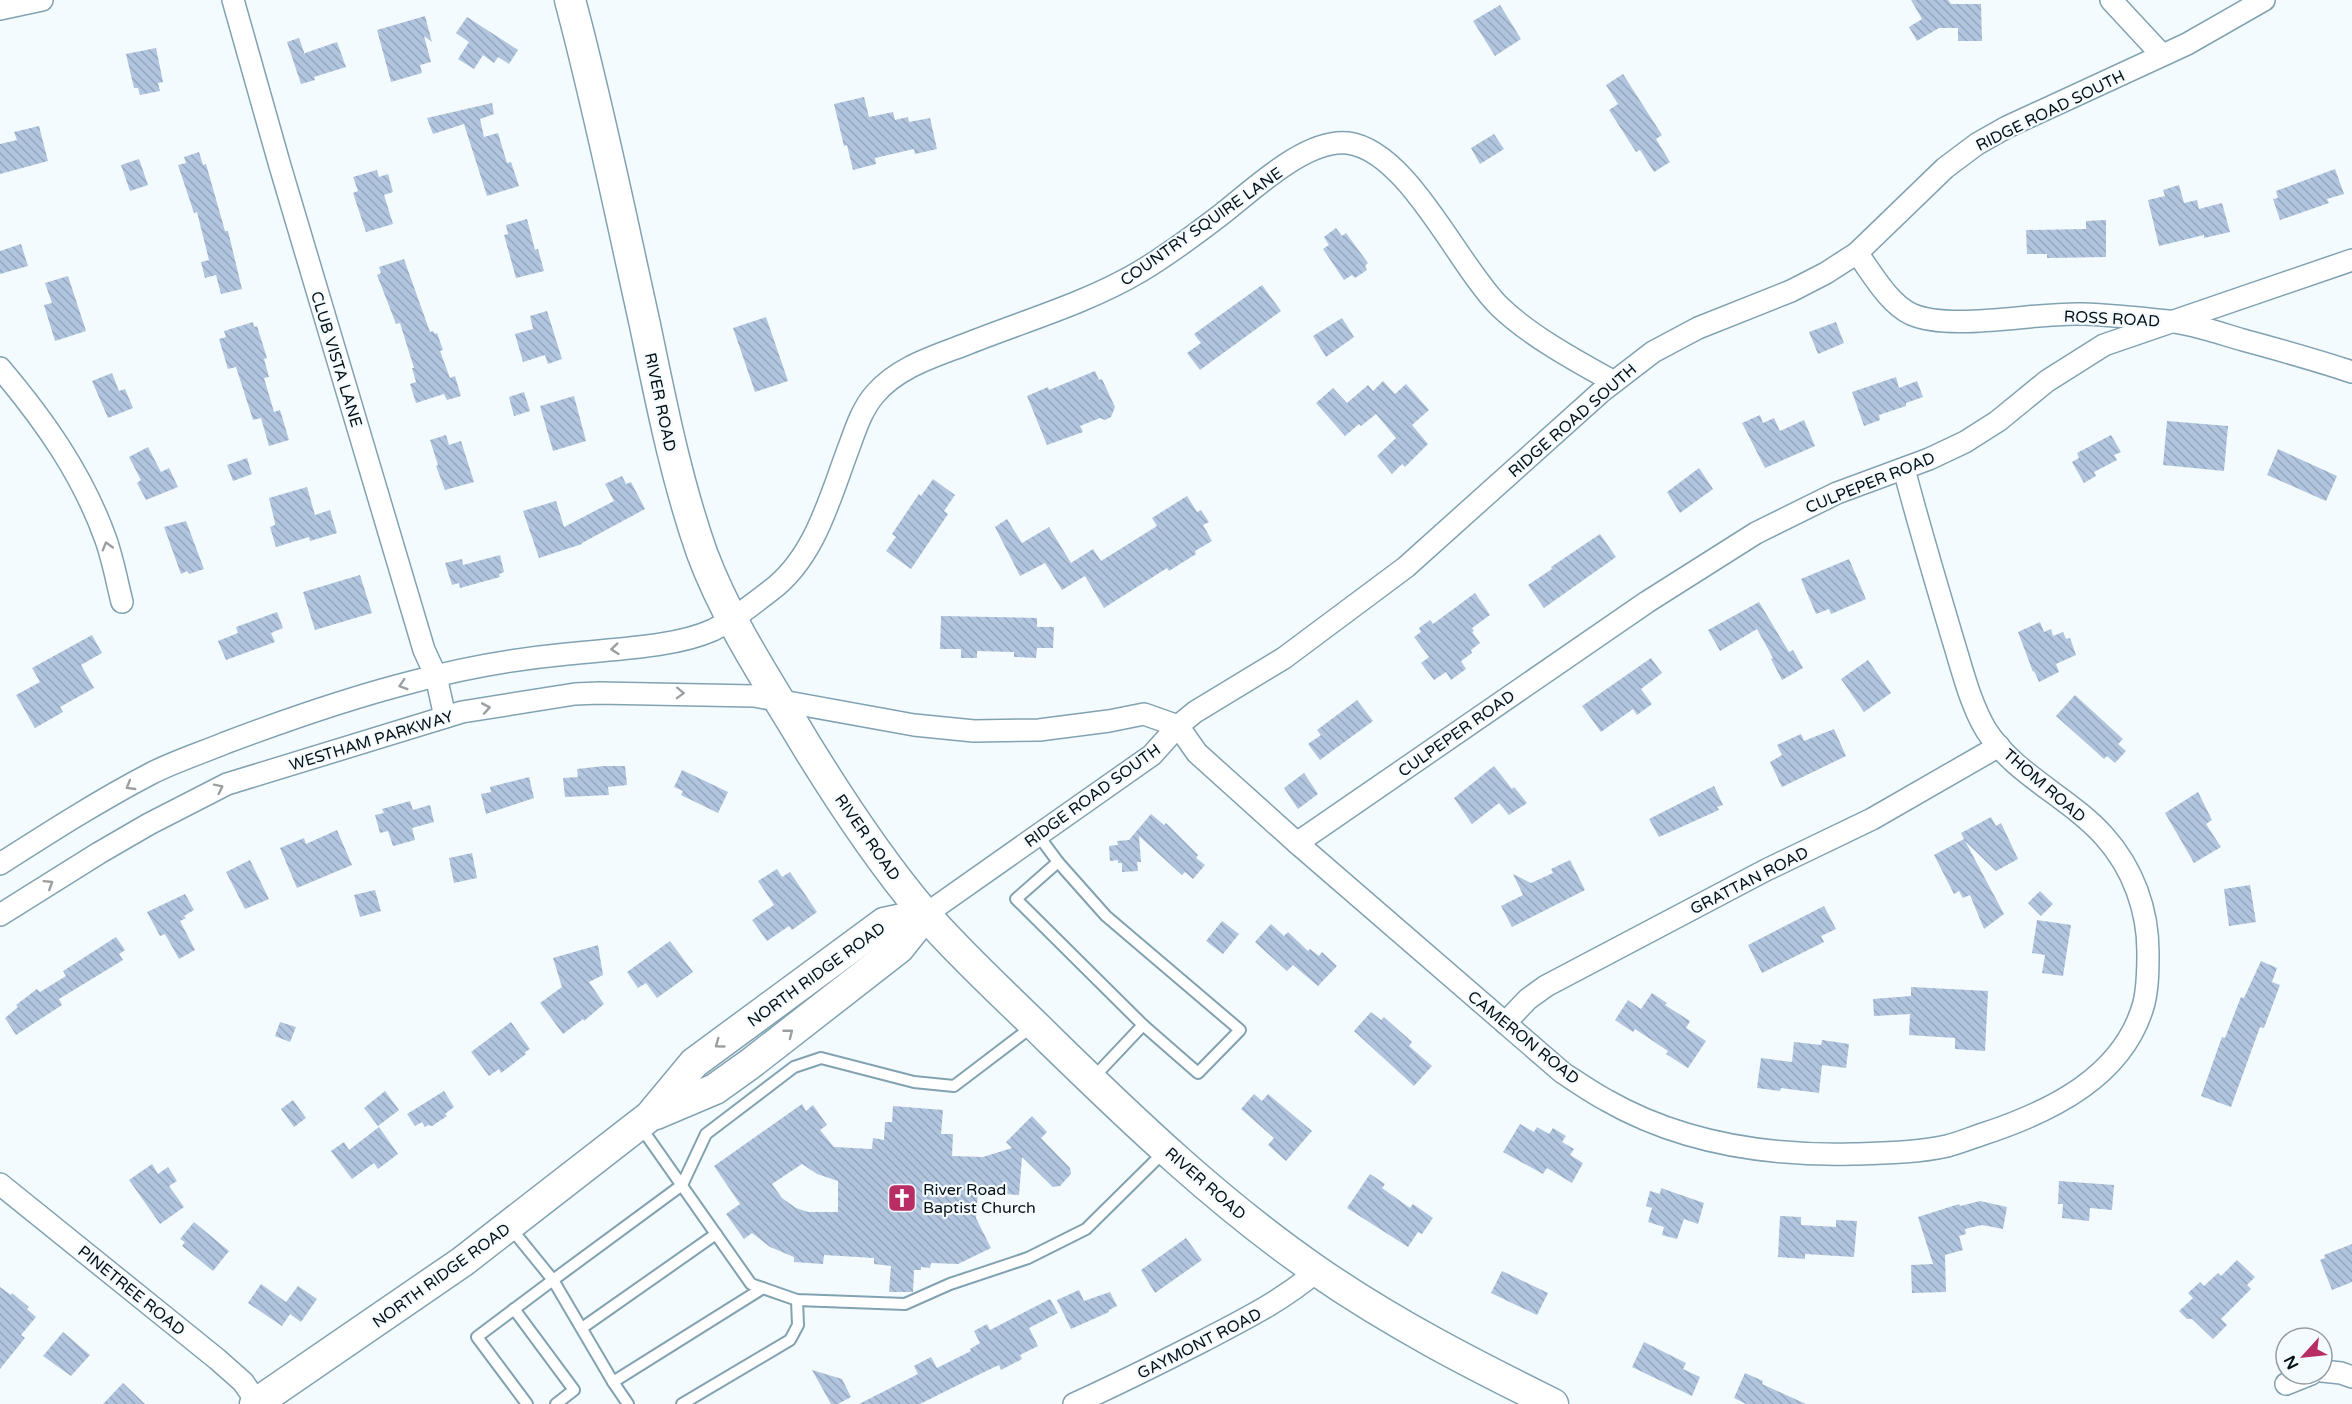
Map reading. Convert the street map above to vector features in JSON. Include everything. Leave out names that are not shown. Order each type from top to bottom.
[{"type":"main road","name":"RIVER ROAD","points":[[570,0],[611,170],[674,458],[702,553],[720,598],[778,699],[858,824],[898,880],[926,914],[1035,1025],[1167,1149],[1273,1240],[1368,1305],[1434,1344],[1553,1404]]},
{"type":"main road","name":"NORTH RIDGE ROAD","points":[[256,1403],[444,1275],[645,1120],[715,1089],[750,1064],[899,948],[926,914]]},
{"type":"street","points":[[0,9],[42,0]]},
{"type":"street","name":"CLUB VISTA LANE","points":[[233,0],[424,650],[436,676],[445,717]]},
{"type":"street","points":[[2111,0],[2162,55]]},
{"type":"street","name":"RIDGE ROAD SOUTH","points":[[926,914],[1152,755],[1178,726],[1211,701],[1238,687],[1308,642],[1406,567],[1614,382],[1662,347],[1698,328],[1791,291],[1826,273],[1857,253],[1945,168],[1977,144],[2007,127],[2204,34],[2264,0]]},
{"type":"street","name":"COUNTRY SQUIRE LANE","points":[[732,618],[783,581],[798,563],[810,544],[864,409],[888,381],[917,364],[1109,289],[1146,268],[1253,189],[1319,147],[1336,143],[1360,146],[1379,156],[1394,168],[1425,206],[1471,274],[1501,308],[1565,356],[1614,382]]},
{"type":"street","name":"ROSS ROAD","points":[[1857,253],[1900,307],[1922,318],[1947,321],[1988,320],[2082,314],[2170,321],[2226,334],[2352,372]]},
{"type":"street","name":"CULPEPER ROAD","points":[[1297,843],[1647,602],[1756,533],[1837,493],[1904,469],[1965,442],[1998,421],[2047,381],[2104,345],[2352,260]]},
{"type":"street","points":[[0,368],[36,410],[77,474],[106,541],[122,602]]},
{"type":"street","name":"THOM ROAD","points":[[1904,469],[1963,673],[1987,730],[2022,769],[2080,814],[2104,836],[2130,874],[2146,921],[2148,979],[2144,1004],[2126,1043],[2103,1071],[2089,1083]]},
{"type":"street","points":[[0,864],[154,772],[261,729],[409,682],[482,665],[644,646],[713,630],[732,618]]},
{"type":"street","name":"WESTHAM PARKWAY","points":[[0,915],[109,847],[227,784],[445,717],[496,706],[599,693],[745,695],[778,699],[914,725],[974,731],[1039,730],[1144,714],[1178,726]]},
{"type":"street","name":"CAMERON ROAD","points":[[1178,726],[1197,753],[1297,843],[1563,1073],[1616,1105],[1651,1122],[1690,1136],[1733,1146],[1777,1152],[1816,1155],[1899,1153],[1947,1146],[2036,1114],[2089,1083]]},
{"type":"street","name":"GRATTAN ROAD","points":[[1504,1023],[1527,999],[1564,976],[1766,870],[1872,819],[1999,746]]},
{"type":"street","name":"PINETREE ROAD","points":[[0,1184],[217,1359],[243,1382],[256,1403]]},
{"type":"street","name":"GAYMONT ROAD","points":[[1074,1404],[1124,1381],[1265,1308],[1293,1291],[1317,1271]]},
{"type":"street","points":[[2334,1372],[2352,1377]]},
{"type":"lane","points":[[1038,835],[1106,916],[1240,1030],[1198,1073],[1143,1025],[1016,899],[1058,861]]},
{"type":"lane","points":[[527,1404],[477,1337],[682,1185],[706,1134],[794,1067],[821,1058],[914,1082],[954,1086],[1035,1025]]},
{"type":"lane","points":[[1091,1080],[1143,1025]]},
{"type":"lane","points":[[645,1120],[682,1185],[751,1284],[797,1300],[905,1304],[950,1284],[1028,1258],[1086,1229],[1167,1149]]},
{"type":"lane","points":[[508,1226],[553,1280],[628,1404]]},
{"type":"lane","points":[[582,1328],[716,1234]]},
{"type":"lane","points":[[613,1382],[763,1288]]},
{"type":"lane","points":[[682,1404],[790,1340],[798,1325],[797,1300]]},
{"type":"lane","points":[[514,1309],[574,1390],[556,1404]]},
{"type":"building","points":[[1911,0],[1948,0],[1951,4],[1981,4],[1982,41],[1958,41],[1958,28],[1939,28],[1917,41],[1909,27],[1922,19]]},
{"type":"building","points":[[1500,5],[1521,39],[1495,56],[1473,21]]},
{"type":"building","points":[[425,16],[432,42],[424,36],[431,62],[420,65],[422,73],[391,82],[377,30]]},
{"type":"building","points":[[467,17],[518,50],[509,64],[498,57],[494,63],[483,55],[474,69],[458,59],[469,42],[456,33]]},
{"type":"building","points":[[299,38],[305,55],[305,53],[337,42],[346,67],[314,77],[315,80],[301,84],[287,42]]},
{"type":"building","points":[[156,48],[163,82],[158,83],[160,91],[140,95],[138,88],[134,88],[126,54]]},
{"type":"building","points":[[1623,74],[1662,135],[1656,139],[1670,162],[1654,172],[1640,150],[1636,152],[1609,110],[1618,104],[1606,85]]},
{"type":"building","points":[[864,97],[869,117],[893,112],[895,120],[908,117],[909,122],[930,118],[937,149],[915,154],[914,149],[875,158],[876,164],[853,170],[847,145],[844,146],[834,104]]},
{"type":"building","points":[[492,103],[494,114],[480,119],[484,137],[498,133],[507,163],[511,162],[519,186],[487,196],[464,124],[433,134],[427,118]]},
{"type":"building","points":[[39,126],[48,161],[0,174],[0,144],[17,140],[14,132]]},
{"type":"building","points":[[1494,134],[1504,149],[1480,164],[1471,148]]},
{"type":"building","points":[[199,152],[203,165],[206,164],[225,231],[228,231],[242,289],[221,294],[216,275],[205,278],[201,262],[209,260],[197,212],[194,213],[178,165],[186,163],[184,157]]},
{"type":"building","points":[[139,159],[148,185],[130,191],[121,165]]},
{"type":"building","points":[[2335,169],[2344,194],[2327,199],[2329,203],[2280,220],[2273,199],[2278,198],[2276,191]]},
{"type":"building","points":[[377,170],[379,177],[388,174],[393,192],[384,195],[393,224],[366,232],[353,193],[358,191],[353,177]]},
{"type":"building","points":[[2179,185],[2184,203],[2197,200],[2199,209],[2222,203],[2230,232],[2204,238],[2204,235],[2159,246],[2148,200],[2165,196],[2163,190]]},
{"type":"building","points":[[527,219],[535,250],[538,249],[544,271],[516,278],[504,235],[508,234],[506,225]]},
{"type":"building","points":[[2106,220],[2106,257],[2047,258],[2047,254],[2027,254],[2026,230],[2086,229],[2086,221]]},
{"type":"building","points":[[1336,228],[1342,236],[1346,233],[1368,263],[1365,266],[1367,270],[1355,278],[1352,275],[1344,280],[1323,249],[1329,245],[1324,237]]},
{"type":"building","points":[[21,244],[28,266],[0,274],[0,251]]},
{"type":"building","points":[[404,259],[430,332],[437,333],[443,350],[440,351],[450,378],[455,376],[461,396],[447,400],[444,394],[416,403],[410,384],[416,382],[412,368],[414,368],[400,323],[396,324],[377,275],[381,273],[379,267]]},
{"type":"building","points":[[68,276],[86,331],[55,341],[44,305],[52,303],[45,283]]},
{"type":"building","points":[[1262,285],[1281,311],[1200,370],[1187,353],[1201,343],[1194,334]]},
{"type":"building","points":[[547,311],[562,359],[548,364],[545,355],[523,362],[515,334],[533,329],[530,316]]},
{"type":"building","points":[[766,317],[788,381],[755,392],[733,328]]},
{"type":"building","points":[[1342,318],[1354,337],[1326,357],[1313,336]]},
{"type":"building","points":[[253,322],[254,327],[257,326],[267,358],[264,359],[269,377],[264,378],[274,412],[280,410],[289,440],[269,446],[261,418],[253,420],[236,367],[228,369],[219,339],[226,337],[224,331]]},
{"type":"building","points":[[1836,322],[1844,343],[1818,354],[1809,332]]},
{"type":"building","points":[[1095,371],[1099,380],[1102,379],[1115,407],[1111,417],[1105,420],[1100,418],[1080,426],[1083,432],[1047,445],[1027,396],[1048,387],[1049,390]]},
{"type":"building","points":[[112,373],[119,391],[125,389],[133,408],[108,418],[92,381]]},
{"type":"building","points":[[1896,377],[1899,388],[1917,381],[1923,397],[1906,403],[1906,406],[1879,415],[1880,420],[1864,426],[1852,392]]},
{"type":"building","points":[[1383,381],[1395,394],[1406,384],[1429,410],[1412,425],[1428,444],[1405,467],[1402,464],[1392,474],[1377,456],[1396,438],[1376,414],[1345,436],[1316,403],[1333,388],[1347,403],[1368,385],[1373,391]]},
{"type":"building","points":[[524,392],[530,411],[514,416],[509,397]]},
{"type":"building","points":[[574,396],[586,441],[553,451],[540,406]]},
{"type":"building","points":[[1760,415],[1763,423],[1774,418],[1780,431],[1804,420],[1815,446],[1765,468],[1742,423]]},
{"type":"building","points":[[2167,421],[2228,426],[2224,471],[2163,465]]},
{"type":"building","points":[[446,435],[449,445],[461,441],[474,482],[445,490],[430,440]]},
{"type":"building","points":[[2111,435],[2121,452],[2114,455],[2117,460],[2094,472],[2096,476],[2084,483],[2072,462],[2079,458],[2077,453]]},
{"type":"building","points":[[148,447],[161,472],[169,468],[178,487],[146,500],[137,483],[141,480],[129,457]]},
{"type":"building","points":[[2278,449],[2337,476],[2326,501],[2267,475]]},
{"type":"building","points":[[247,458],[252,474],[233,481],[227,465]]},
{"type":"building","points":[[1699,468],[1713,489],[1680,513],[1667,492]]},
{"type":"building","points":[[622,476],[626,484],[631,482],[645,509],[582,544],[539,558],[523,511],[556,501],[564,527],[614,501],[605,484]]},
{"type":"building","points":[[933,479],[955,495],[944,511],[948,514],[911,569],[886,551],[896,537],[892,534],[919,494],[921,496]]},
{"type":"building","points":[[307,487],[315,515],[330,510],[337,533],[310,541],[309,537],[276,547],[270,527],[275,523],[269,498]]},
{"type":"building","points":[[1187,496],[1197,512],[1201,510],[1209,522],[1203,525],[1212,541],[1169,571],[1167,568],[1104,608],[1085,576],[1062,590],[1045,563],[1020,576],[995,527],[1007,519],[1022,543],[1049,527],[1071,563],[1093,549],[1101,561],[1157,526],[1152,518]]},
{"type":"building","points":[[186,521],[204,569],[181,574],[164,527]]},
{"type":"building","points":[[1600,534],[1616,557],[1544,608],[1528,585]]},
{"type":"building","points":[[500,555],[504,572],[499,574],[500,577],[460,588],[459,583],[452,585],[445,563],[462,559],[463,565]]},
{"type":"building","points":[[1849,559],[1866,599],[1831,614],[1829,609],[1816,614],[1801,579]]},
{"type":"building","points":[[360,575],[372,613],[315,630],[303,592]]},
{"type":"building","points":[[1475,593],[1490,615],[1472,628],[1474,631],[1472,632],[1480,643],[1461,661],[1466,669],[1451,680],[1446,672],[1434,680],[1421,663],[1429,657],[1414,637],[1421,632],[1419,628],[1430,620],[1433,624]]},
{"type":"building","points":[[1759,602],[1789,652],[1793,650],[1803,668],[1782,680],[1757,629],[1720,651],[1708,630]]},
{"type":"building","points":[[277,612],[283,628],[271,633],[275,642],[226,660],[218,641],[238,633],[236,627]]},
{"type":"building","points":[[941,616],[1037,618],[1037,627],[1054,627],[1053,648],[1037,648],[1036,658],[1014,657],[1014,652],[977,651],[977,658],[961,658],[961,649],[940,649]]},
{"type":"building","points":[[2040,622],[2044,632],[2051,629],[2053,636],[2063,632],[2066,639],[2070,638],[2076,655],[2056,664],[2059,672],[2039,682],[2018,632]]},
{"type":"building","points":[[92,635],[102,653],[81,665],[94,688],[60,707],[63,712],[35,728],[16,695],[40,682],[32,668]]},
{"type":"building","points":[[1651,658],[1662,673],[1641,689],[1652,704],[1637,715],[1633,709],[1601,732],[1582,706]]},
{"type":"building","points":[[1868,660],[1891,693],[1864,712],[1841,679]]},
{"type":"building","points":[[2075,695],[2123,739],[2118,744],[2126,751],[2115,763],[2107,756],[2104,759],[2056,716]]},
{"type":"building","points":[[1357,700],[1373,721],[1320,760],[1308,744],[1321,735],[1317,730]]},
{"type":"building","points":[[1834,729],[1846,756],[1782,787],[1770,762],[1782,755],[1777,745],[1801,734],[1804,741]]},
{"type":"building","points":[[625,766],[627,785],[608,787],[609,795],[565,797],[563,778],[578,777],[577,769]]},
{"type":"building","points":[[1494,766],[1512,789],[1514,787],[1527,803],[1509,815],[1499,803],[1472,824],[1454,798]]},
{"type":"building","points":[[682,770],[728,792],[718,813],[681,795],[683,791],[674,787]]},
{"type":"building","points":[[1304,773],[1318,794],[1298,809],[1284,788]]},
{"type":"building","points":[[529,777],[534,798],[486,814],[481,794],[491,792],[490,787]]},
{"type":"building","points":[[1714,786],[1723,805],[1717,807],[1719,810],[1659,837],[1649,819]]},
{"type":"building","points":[[2198,792],[2212,820],[2206,824],[2221,847],[2194,863],[2165,813]]},
{"type":"building","points":[[410,801],[413,810],[430,805],[434,822],[412,828],[415,840],[393,846],[388,831],[380,833],[375,815],[384,813],[382,809]]},
{"type":"building","points":[[1151,814],[1164,825],[1166,823],[1198,855],[1196,858],[1205,865],[1193,879],[1185,872],[1182,875],[1139,836],[1141,862],[1137,862],[1138,871],[1122,872],[1122,863],[1118,863],[1118,860],[1110,861],[1109,846],[1118,845],[1117,841],[1129,840]]},
{"type":"building","points":[[1991,817],[1996,826],[2001,823],[2018,859],[1996,871],[1965,841],[1961,833]]},
{"type":"building","points":[[337,830],[352,865],[297,888],[280,848],[304,838],[306,844]]},
{"type":"building","points":[[1964,839],[2004,914],[1984,929],[1970,895],[1963,898],[1959,891],[1954,894],[1934,855]]},
{"type":"building","points":[[472,853],[477,878],[454,883],[449,858]]},
{"type":"building","points":[[250,860],[269,899],[245,909],[226,872]]},
{"type":"building","points":[[1570,860],[1585,890],[1512,927],[1501,906],[1523,895],[1513,874],[1531,883],[1553,873],[1551,869]]},
{"type":"building","points":[[777,869],[782,877],[790,872],[817,912],[792,930],[789,926],[767,941],[752,920],[774,905],[758,881]]},
{"type":"building","points":[[2250,885],[2256,922],[2229,926],[2224,889]]},
{"type":"building","points":[[375,890],[381,911],[360,917],[354,895]]},
{"type":"building","points":[[2040,891],[2053,904],[2041,916],[2028,903]]},
{"type":"building","points":[[185,894],[194,910],[180,921],[195,950],[179,959],[165,934],[160,936],[147,912]]},
{"type":"building","points":[[1824,906],[1836,929],[1821,936],[1824,942],[1762,973],[1748,945]]},
{"type":"building","points":[[2037,920],[2071,925],[2063,976],[2042,973],[2045,955],[2032,953]]},
{"type":"building","points":[[1222,921],[1239,934],[1223,954],[1206,941]]},
{"type":"building","points":[[1271,924],[1284,936],[1288,932],[1308,951],[1310,949],[1319,956],[1322,952],[1337,966],[1318,986],[1293,965],[1287,971],[1255,942]]},
{"type":"building","points":[[116,937],[125,950],[119,954],[123,960],[59,999],[62,1005],[16,1035],[5,1018],[18,1007],[16,1005],[37,989],[40,992],[66,976],[63,971]]},
{"type":"building","points":[[670,941],[693,972],[657,998],[646,983],[638,988],[627,972]]},
{"type":"building","points":[[598,945],[603,975],[589,982],[604,1004],[584,1021],[583,1019],[563,1034],[540,1003],[562,987],[553,958]]},
{"type":"building","points":[[2261,961],[2277,968],[2272,982],[2280,985],[2264,1028],[2260,1027],[2231,1107],[2201,1096],[2222,1037],[2225,1038],[2241,997],[2244,998]]},
{"type":"building","points":[[1911,987],[1988,991],[1985,1051],[1955,1049],[1955,1038],[1909,1035],[1910,1014],[1874,1016],[1873,999],[1911,996]]},
{"type":"building","points":[[1652,993],[1667,1003],[1665,1005],[1690,1021],[1686,1028],[1706,1041],[1688,1068],[1666,1054],[1668,1051],[1635,1029],[1633,1032],[1615,1020],[1628,1000],[1641,1009]]},
{"type":"building","points":[[1371,1012],[1381,1020],[1384,1017],[1412,1042],[1409,1046],[1432,1066],[1414,1086],[1354,1031]]},
{"type":"building","points":[[280,1022],[296,1027],[290,1042],[275,1036]]},
{"type":"building","points":[[511,1022],[530,1049],[501,1073],[499,1069],[489,1076],[471,1052]]},
{"type":"building","points":[[1822,1040],[1849,1044],[1846,1068],[1822,1065],[1819,1093],[1781,1088],[1780,1091],[1757,1088],[1761,1058],[1792,1062],[1794,1042],[1821,1045]]},
{"type":"building","points":[[385,1091],[399,1110],[378,1126],[364,1108]]},
{"type":"building","points":[[444,1091],[454,1107],[445,1114],[447,1116],[432,1126],[425,1127],[422,1122],[415,1126],[407,1114]]},
{"type":"building","points":[[1254,1094],[1262,1101],[1268,1094],[1312,1131],[1286,1161],[1268,1145],[1274,1138],[1241,1109]]},
{"type":"building","points":[[293,1100],[306,1118],[294,1127],[281,1109]]},
{"type":"building","name":"River Road Baptist Church","points":[[802,1104],[806,1111],[813,1105],[827,1125],[820,1130],[834,1147],[872,1149],[873,1138],[884,1140],[885,1122],[892,1122],[893,1106],[943,1110],[941,1134],[953,1134],[952,1156],[983,1157],[1012,1148],[1006,1142],[1032,1116],[1047,1132],[1041,1138],[1070,1168],[1071,1174],[1060,1186],[1053,1187],[1022,1157],[1019,1195],[978,1192],[976,1218],[991,1248],[958,1264],[931,1263],[930,1268],[921,1267],[921,1270],[914,1270],[913,1292],[889,1292],[891,1266],[874,1264],[874,1258],[824,1255],[823,1264],[794,1262],[794,1257],[770,1247],[752,1233],[744,1239],[726,1214],[740,1204],[714,1166]],"holes":[[[802,1164],[817,1174],[838,1181],[838,1212],[808,1212],[796,1208],[782,1198],[772,1184]]]},
{"type":"building","points":[[1520,1124],[1534,1132],[1537,1127],[1549,1134],[1553,1128],[1566,1136],[1562,1142],[1574,1149],[1570,1155],[1583,1163],[1572,1183],[1547,1168],[1543,1174],[1503,1152]]},
{"type":"building","points":[[379,1127],[398,1154],[378,1169],[374,1163],[352,1179],[331,1151],[344,1142],[349,1150]]},
{"type":"building","points":[[152,1164],[158,1174],[168,1167],[177,1181],[169,1186],[184,1207],[160,1224],[129,1180]]},
{"type":"building","points":[[1370,1174],[1385,1184],[1382,1188],[1410,1208],[1413,1204],[1433,1218],[1422,1234],[1418,1232],[1408,1247],[1347,1208]]},
{"type":"building","points":[[2059,1181],[2114,1185],[2112,1210],[2090,1208],[2089,1221],[2062,1218],[2063,1204],[2058,1204]]},
{"type":"building","points":[[1661,1188],[1704,1203],[1698,1224],[1684,1219],[1677,1239],[1662,1235],[1664,1227],[1648,1222],[1652,1208],[1646,1206],[1650,1191],[1660,1194]]},
{"type":"building","points":[[1980,1201],[2007,1207],[2003,1229],[1982,1225],[1965,1229],[1966,1234],[1959,1236],[1963,1250],[1945,1255],[1946,1292],[1912,1293],[1911,1265],[1933,1264],[1918,1217],[1959,1204],[1960,1206]]},
{"type":"building","points":[[1780,1216],[1801,1217],[1801,1225],[1836,1227],[1836,1220],[1857,1221],[1854,1257],[1805,1254],[1805,1259],[1778,1257]]},
{"type":"building","points":[[194,1222],[229,1251],[213,1271],[182,1246],[185,1242],[180,1239]]},
{"type":"building","points":[[1186,1238],[1202,1260],[1155,1293],[1141,1270]]},
{"type":"building","points":[[2352,1244],[2352,1282],[2332,1290],[2320,1260],[2325,1258],[2324,1255]]},
{"type":"building","points":[[2237,1260],[2255,1277],[2247,1285],[2251,1289],[2221,1319],[2227,1325],[2213,1339],[2192,1319],[2187,1319],[2179,1311],[2193,1298],[2188,1293],[2200,1282],[2204,1286],[2218,1273],[2221,1276]]},
{"type":"building","points":[[1502,1271],[1548,1293],[1537,1315],[1491,1293]]},
{"type":"building","points":[[261,1284],[286,1302],[298,1286],[317,1299],[301,1322],[290,1314],[282,1326],[248,1303]]},
{"type":"building","points":[[0,1287],[11,1295],[12,1293],[29,1307],[27,1309],[36,1317],[21,1335],[25,1338],[0,1369]]},
{"type":"building","points":[[1079,1290],[1084,1301],[1110,1292],[1117,1306],[1071,1329],[1057,1300]]},
{"type":"building","points":[[1050,1299],[1058,1313],[1029,1328],[1038,1346],[1020,1355],[1022,1359],[1001,1370],[999,1365],[920,1404],[859,1404],[918,1374],[914,1366],[931,1357],[937,1368],[971,1351],[970,1349],[980,1343],[974,1331],[987,1324],[990,1330]]},
{"type":"building","points":[[63,1332],[90,1355],[71,1376],[43,1356]]},
{"type":"building","points":[[1644,1342],[1686,1363],[1683,1369],[1700,1377],[1692,1396],[1632,1367]]},
{"type":"building","points":[[812,1370],[842,1379],[851,1397],[838,1404],[831,1404]]},
{"type":"building","points":[[1745,1373],[1763,1381],[1762,1384],[1806,1404],[1746,1404],[1734,1398]]},
{"type":"building","points":[[123,1383],[145,1404],[103,1404]]},
{"type":"place","name":"River Road Baptist Church","points":[[902,1198]]}]
